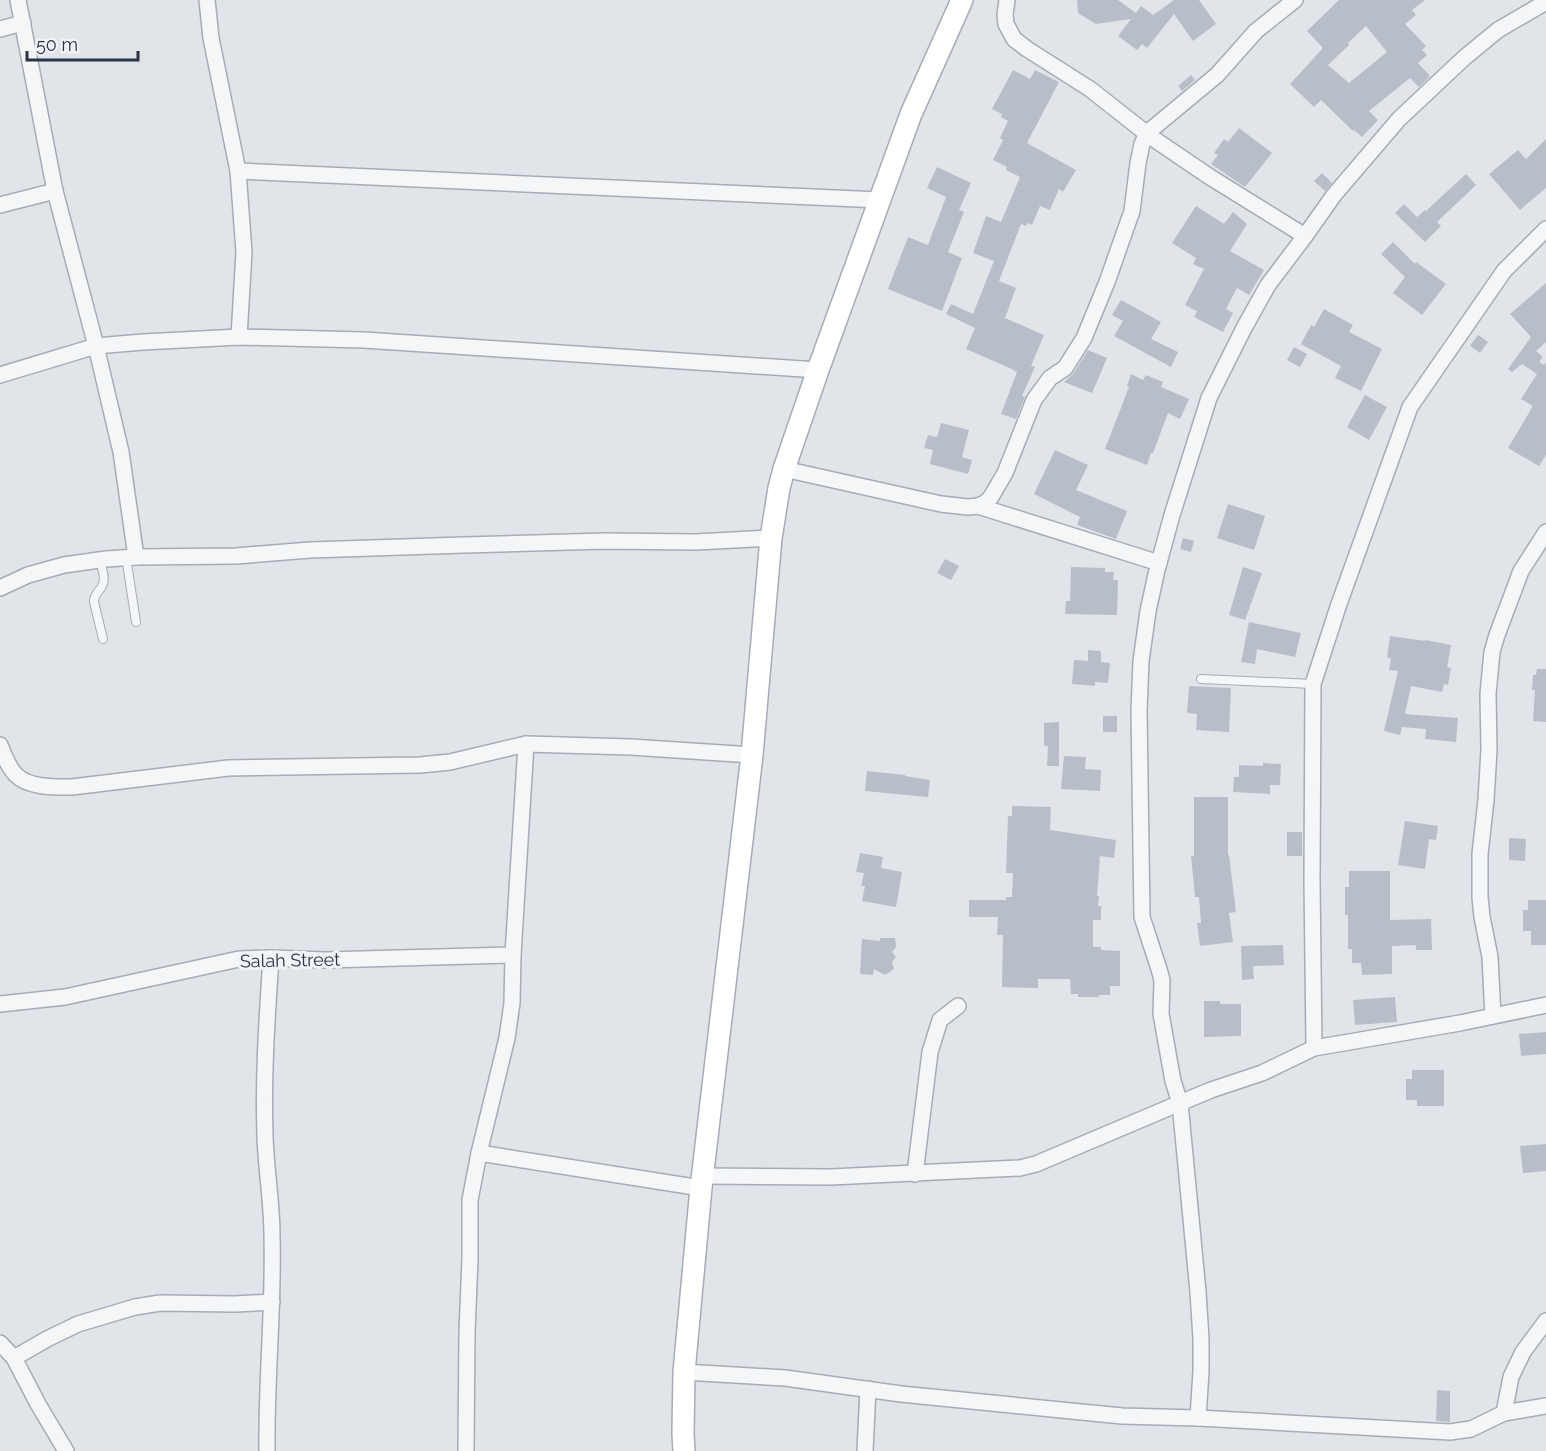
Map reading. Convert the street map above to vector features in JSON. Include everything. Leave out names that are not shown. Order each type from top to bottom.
[{"type":"street","points":[[18,0],[55,191],[121,452],[131,557]]},
{"type":"street","points":[[207,0],[211,39],[238,171],[244,252],[239,337]]},
{"type":"street","points":[[684,1451],[684,1372],[701,1182],[752,755],[771,537],[779,488],[818,370],[911,114],[962,0]]},
{"type":"street","points":[[1007,0],[1006,24],[1014,39],[1090,89],[1210,177],[1305,236]]},
{"type":"street","points":[[784,469],[930,502],[968,507],[985,503],[1005,473],[1034,400],[1050,378],[1065,368],[1093,320],[1132,211],[1138,163],[1147,133],[1216,75],[1256,31],[1295,0]]},
{"type":"street","points":[[1198,1418],[1201,1339],[1180,1103],[1173,1081],[1161,1014],[1162,980],[1142,917],[1139,710],[1141,661],[1148,611],[1159,563],[1209,398],[1268,285],[1334,195],[1399,119],[1464,58],[1498,30],[1546,2]]},
{"type":"street","points":[[0,29],[23,23]]},
{"type":"street","points":[[238,171],[879,200]]},
{"type":"street","points":[[0,205],[55,191]]},
{"type":"street","points":[[1314,1048],[1313,684],[1339,604],[1410,407],[1504,271],[1546,229]]},
{"type":"street","points":[[0,375],[96,346],[239,337],[364,340],[818,370]]},
{"type":"street","points":[[978,506],[1159,563]]},
{"type":"street","points":[[1493,1016],[1490,957],[1480,897],[1480,854],[1489,750],[1488,694],[1492,652],[1521,571],[1546,532]]},
{"type":"street","points":[[0,588],[28,575],[64,565],[131,557],[236,556],[310,550],[604,541],[696,542],[771,537]]},
{"type":"street","points":[[0,745],[16,776],[51,788],[228,768],[420,765],[450,762],[526,744],[631,747],[752,755]]},
{"type":"street","points":[[466,1451],[470,1200],[507,1038],[512,1004],[526,744]]},
{"type":"street","name":"Salah Street","points":[[0,1004],[65,997],[239,959],[325,960],[513,955]]},
{"type":"street","points":[[267,1451],[266,1416],[273,1234],[265,1126],[265,1056],[271,958]]},
{"type":"street","points":[[479,1153],[701,1182],[1020,1168],[1036,1164],[1211,1090],[1262,1073],[1314,1048],[1460,1023],[1546,1005]]},
{"type":"street","points":[[915,1174],[930,1052],[940,1020],[958,1006]]},
{"type":"street","points":[[14,1358],[78,1324],[135,1307],[160,1303],[272,1302]]},
{"type":"street","points":[[1504,1413],[1511,1377],[1523,1352],[1546,1321]]},
{"type":"street","points":[[0,1343],[14,1358],[66,1451]]},
{"type":"street","points":[[684,1372],[784,1378],[901,1394],[1122,1416],[1450,1432],[1471,1429],[1504,1413],[1546,1406]]},
{"type":"street","points":[[865,1451],[868,1389]]},
{"type":"lane","points":[[131,557],[136,622]]},
{"type":"lane","points":[[100,560],[104,580],[101,589],[94,596],[94,602],[103,639]]},
{"type":"lane","points":[[1201,679],[1313,684]]},
{"type":"building","points":[[1077,0],[1118,0],[1136,13],[1141,6],[1153,15],[1174,0],[1199,0],[1216,24],[1193,41],[1174,14],[1147,48],[1142,44],[1137,50],[1118,36],[1131,19],[1096,24],[1078,13]]},
{"type":"building","points":[[1339,0],[1425,0],[1412,10],[1416,15],[1405,24],[1426,46],[1422,50],[1427,55],[1418,63],[1430,76],[1419,87],[1410,78],[1369,111],[1378,120],[1362,137],[1321,100],[1314,107],[1290,84],[1323,48],[1307,31]],"holes":[[[1366,26],[1387,52],[1349,83],[1328,65]]]},
{"type":"building","points":[[1013,70],[1030,79],[1035,70],[1059,82],[1027,143],[1076,170],[1063,192],[1059,189],[1050,210],[1040,206],[1032,225],[1021,224],[999,281],[1016,288],[1005,318],[1044,335],[1031,366],[1035,367],[1022,396],[1025,397],[1016,419],[1001,414],[1017,372],[966,349],[975,328],[946,314],[951,304],[973,314],[994,261],[973,253],[986,216],[1001,222],[1020,177],[993,160],[1003,140],[1000,138],[1008,121],[1001,117],[1002,114],[992,109]]},
{"type":"building","points":[[1191,75],[1195,80],[1182,91],[1178,86]]},
{"type":"building","points":[[1239,128],[1272,153],[1245,187],[1211,164],[1218,155],[1214,153],[1224,139],[1228,142]]},
{"type":"building","points":[[1546,139],[1546,188],[1520,210],[1489,174],[1518,150],[1526,159]]},
{"type":"building","points":[[937,167],[971,183],[959,210],[964,212],[948,252],[962,258],[942,311],[888,289],[908,237],[928,245],[946,197],[927,188]]},
{"type":"building","points":[[1322,173],[1332,183],[1325,191],[1314,181]]},
{"type":"building","points":[[1466,174],[1476,185],[1437,222],[1441,226],[1425,242],[1395,213],[1404,204],[1417,217]]},
{"type":"building","points":[[1196,206],[1224,224],[1233,212],[1247,224],[1230,251],[1264,270],[1249,295],[1237,288],[1226,309],[1233,313],[1223,332],[1194,317],[1197,311],[1185,305],[1204,269],[1193,264],[1196,258],[1172,243]]},
{"type":"building","points":[[1393,242],[1415,264],[1416,262],[1446,284],[1422,315],[1393,293],[1405,277],[1381,254]]},
{"type":"building","points":[[1546,283],[1546,342],[1536,351],[1543,357],[1539,362],[1544,365],[1546,362],[1546,455],[1539,466],[1508,448],[1533,406],[1521,399],[1537,374],[1522,364],[1512,372],[1508,369],[1531,337],[1510,314]]},
{"type":"building","points":[[1121,300],[1161,322],[1151,339],[1178,352],[1171,367],[1114,336],[1123,321],[1112,315]]},
{"type":"building","points":[[1324,309],[1353,325],[1349,332],[1382,349],[1361,391],[1335,378],[1341,366],[1301,344],[1311,325],[1314,327]]},
{"type":"building","points":[[1478,335],[1488,342],[1480,353],[1470,346]]},
{"type":"building","points":[[1294,347],[1307,354],[1300,367],[1287,360]]},
{"type":"building","points":[[1088,350],[1107,358],[1092,393],[1064,382],[1073,374]]},
{"type":"building","points":[[1131,374],[1143,380],[1146,375],[1163,382],[1161,387],[1189,399],[1180,419],[1168,413],[1147,465],[1105,449],[1129,387],[1127,386]]},
{"type":"building","points":[[1365,395],[1387,407],[1369,440],[1347,427]]},
{"type":"building","points":[[941,423],[969,430],[962,457],[972,460],[968,474],[930,464],[933,450],[924,448],[928,435],[937,437]]},
{"type":"building","points":[[1055,450],[1088,465],[1076,490],[1127,511],[1116,539],[1077,525],[1080,517],[1034,494]]},
{"type":"building","points":[[1228,504],[1265,516],[1254,550],[1217,538]]},
{"type":"building","points":[[1183,538],[1194,541],[1191,552],[1180,549]]},
{"type":"building","points":[[945,559],[959,566],[951,580],[937,573]]},
{"type":"building","points":[[1071,567],[1105,568],[1105,572],[1114,572],[1113,580],[1118,580],[1117,615],[1065,614],[1066,601],[1070,601]]},
{"type":"building","points":[[1243,567],[1262,573],[1245,620],[1229,615]]},
{"type":"building","points":[[1249,622],[1301,633],[1295,657],[1257,649],[1255,664],[1241,662]]},
{"type":"building","points":[[1390,636],[1451,645],[1447,667],[1451,668],[1448,685],[1444,684],[1442,692],[1411,686],[1405,714],[1458,718],[1456,742],[1425,739],[1426,729],[1402,727],[1400,735],[1384,731],[1398,671],[1389,670],[1391,658],[1387,658]]},
{"type":"building","points":[[1088,650],[1101,651],[1101,662],[1110,663],[1108,683],[1095,682],[1095,686],[1072,684],[1074,660],[1088,661]]},
{"type":"building","points":[[1537,669],[1546,669],[1546,722],[1533,721],[1535,690],[1532,690],[1533,675],[1536,675]]},
{"type":"building","points":[[1189,686],[1231,688],[1229,732],[1196,730],[1197,714],[1187,713]]},
{"type":"building","points":[[1103,716],[1117,716],[1117,732],[1103,732]]},
{"type":"building","points":[[1059,722],[1059,766],[1047,766],[1048,746],[1044,746],[1044,723]]},
{"type":"building","points":[[1064,756],[1086,757],[1085,769],[1101,770],[1100,791],[1061,789]]},
{"type":"building","points":[[1263,763],[1281,764],[1280,785],[1270,785],[1270,794],[1233,792],[1234,777],[1239,777],[1239,765],[1263,766]]},
{"type":"building","points":[[867,771],[930,780],[928,797],[865,791]]},
{"type":"building","points":[[1194,797],[1228,797],[1228,855],[1236,912],[1229,913],[1233,942],[1200,946],[1197,923],[1201,923],[1199,897],[1195,897],[1191,856],[1194,856]]},
{"type":"building","points":[[1012,806],[1051,807],[1050,830],[1116,840],[1114,858],[1100,856],[1097,896],[1099,896],[1098,906],[1101,906],[1101,920],[1093,920],[1093,947],[1120,951],[1120,986],[1110,986],[1110,995],[1078,997],[1078,994],[1071,994],[1070,979],[1038,979],[1038,988],[1002,987],[1003,935],[997,935],[998,917],[969,917],[969,900],[1006,900],[1006,897],[1012,897],[1013,873],[1006,873],[1008,816],[1012,816]]},
{"type":"building","points":[[1405,821],[1438,826],[1436,840],[1429,839],[1425,869],[1398,865]]},
{"type":"building","points":[[1287,832],[1302,832],[1302,856],[1287,856]]},
{"type":"building","points":[[1509,838],[1526,839],[1525,861],[1509,860]]},
{"type":"building","points":[[860,853],[883,857],[881,868],[902,872],[896,907],[862,901],[865,886],[861,886],[864,873],[856,872]]},
{"type":"building","points":[[1349,871],[1390,871],[1390,920],[1431,919],[1432,950],[1416,950],[1416,945],[1392,946],[1392,974],[1362,975],[1361,963],[1352,963],[1352,949],[1348,949],[1345,887],[1349,887]]},
{"type":"building","points":[[1528,900],[1546,900],[1546,945],[1531,945],[1531,931],[1523,931],[1523,910],[1528,910]]},
{"type":"building","points":[[880,938],[895,938],[896,947],[892,952],[896,957],[892,962],[894,969],[885,975],[874,969],[873,975],[860,974],[862,939],[880,941]]},
{"type":"building","points":[[1283,945],[1284,965],[1253,966],[1254,979],[1242,980],[1241,946]]},
{"type":"building","points":[[1395,997],[1397,1022],[1355,1025],[1353,1000]]},
{"type":"building","points":[[1204,1001],[1241,1004],[1241,1036],[1204,1037]]},
{"type":"building","points":[[1546,1032],[1546,1054],[1521,1056],[1519,1034]]},
{"type":"building","points":[[1412,1070],[1444,1070],[1444,1106],[1417,1106],[1417,1100],[1406,1100],[1406,1079],[1412,1079]]},
{"type":"building","points":[[1546,1144],[1546,1171],[1523,1173],[1520,1146]]},
{"type":"building","points":[[1437,1390],[1450,1391],[1450,1422],[1436,1421]]}]
